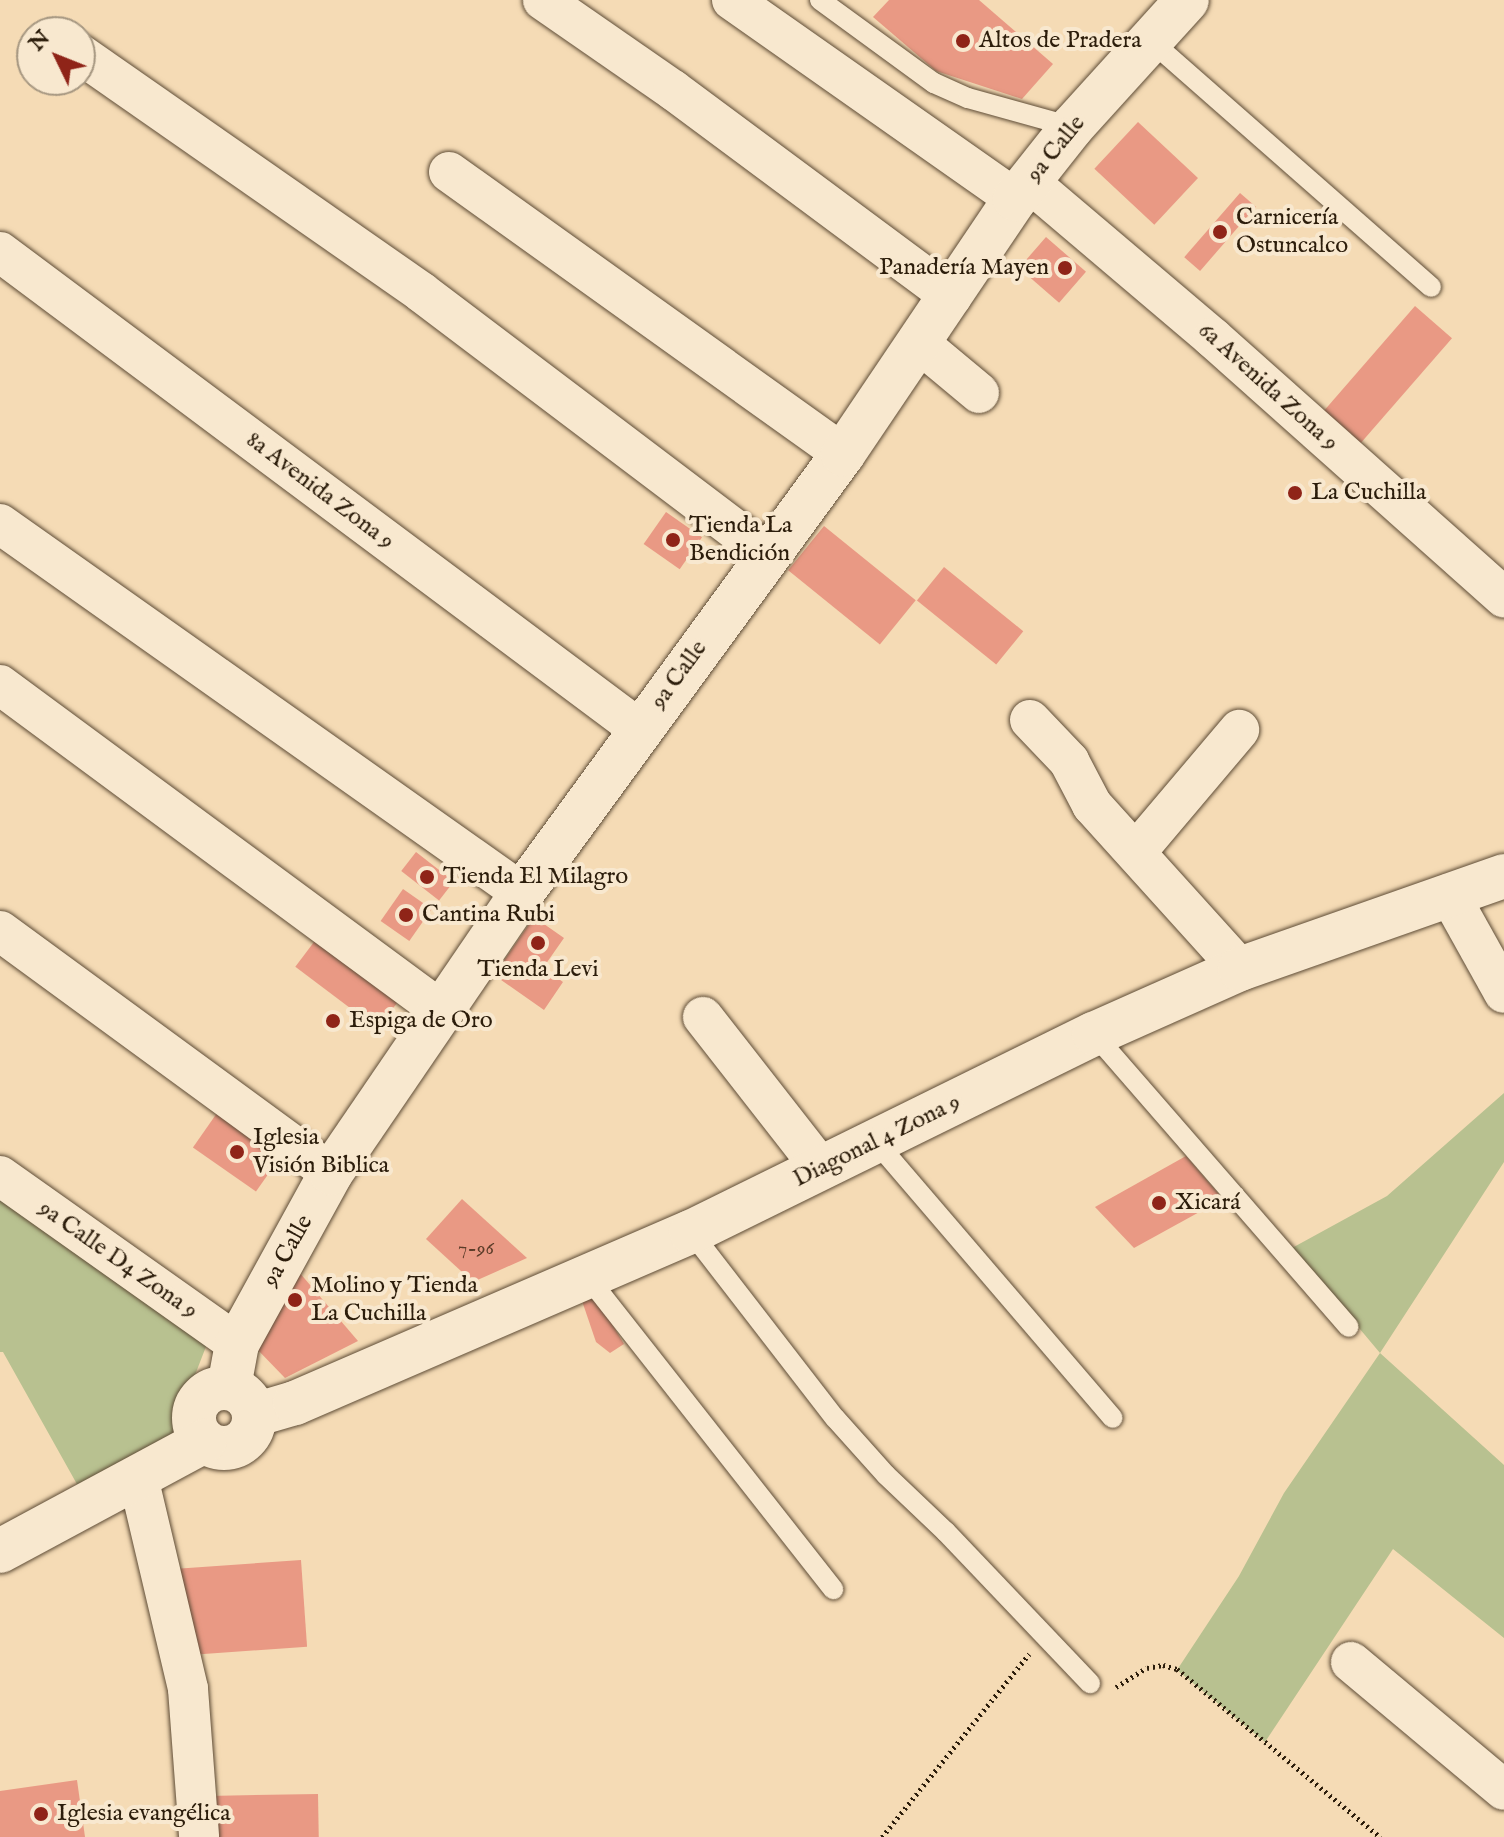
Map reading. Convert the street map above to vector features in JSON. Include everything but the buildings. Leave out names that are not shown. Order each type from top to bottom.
[{"type":"street","points":[[543,0],[673,90],[952,297]]},
{"type":"street","name":"6a Avenida Zona 9","points":[[732,0],[1022,191],[1213,338],[1504,597]]},
{"type":"street","name":"9a Calle","points":[[241,1401],[237,1344],[331,1173],[522,893],[843,454],[1022,191],[1072,127],[1187,0]]},
{"type":"street","points":[[96,65],[421,292],[768,554]]},
{"type":"street","points":[[449,172],[843,454]]},
{"type":"street","name":"8a Avenida Zona 9","points":[[0,252],[639,729]]},
{"type":"street","points":[[919,343],[979,393]]},
{"type":"street","points":[[0,524],[522,893]]},
{"type":"street","points":[[0,685],[443,1012]]},
{"type":"street","points":[[1030,720],[1069,761],[1092,805],[1240,969]]},
{"type":"street","points":[[1136,852],[1239,730]]},
{"type":"street","name":"Diagonal 4 Zona 9","points":[[241,1401],[295,1403],[691,1232],[1094,1034],[1240,969],[1504,876]]},
{"type":"street","points":[[1449,894],[1504,993]]},
{"type":"street","points":[[0,931],[331,1173]]},
{"type":"street","points":[[703,1017],[820,1167]]},
{"type":"street","name":"9a Calle D4 Zona 9","points":[[0,1176],[237,1344]]},
{"type":"street","points":[[0,1550],[204,1441],[213,1446],[233,1447],[249,1435],[241,1401]]},
{"type":"street","points":[[138,1477],[188,1689],[199,1837]]},
{"type":"street","points":[[1351,1662],[1504,1790]]},
{"type":"lane","points":[[820,0],[934,83],[968,98],[1072,127]]},
{"type":"lane","points":[[1150,40],[1431,287]]},
{"type":"lane","points":[[1094,1034],[1349,1327]]},
{"type":"lane","points":[[877,1143],[1113,1418]]},
{"type":"lane","points":[[691,1232],[835,1418],[1090,1683]]},
{"type":"lane","points":[[586,1275],[833,1589]]},
{"type":"path","points":[[882,1837],[1043,1636]]},
{"type":"path","points":[[1090,1683],[1107,1693],[1147,1668],[1169,1665],[1380,1837]]},
{"type":"green space","points":[[1504,1093],[1504,1162],[1380,1353],[1292,1248],[1387,1196]]},
{"type":"green space","points":[[0,1196],[207,1344],[171,1437],[78,1486],[3,1352],[0,1352]]},
{"type":"green space","points":[[1380,1353],[1504,1465],[1504,1638],[1393,1549],[1265,1742],[1177,1670],[1239,1576],[1284,1493]]},
{"type":"place","name":"Altos de Pradera","points":[[963,41]]},
{"type":"place","name":"Carnicería Ostuncalco","points":[[1220,232]]},
{"type":"place","name":"Panadería Mayen","points":[[1065,268]]},
{"type":"place","name":"La Cuchilla","points":[[1295,493]]},
{"type":"place","name":"Tienda La Bendición","points":[[673,540]]},
{"type":"place","name":"Tienda El Milagro","points":[[427,877]]},
{"type":"place","name":"Cantina Rubi","points":[[406,915]]},
{"type":"place","name":"Tienda Levi","points":[[538,943]]},
{"type":"place","name":"Espiga de Oro","points":[[333,1021]]},
{"type":"place","name":"Iglesia Visión Biblica","points":[[237,1152]]},
{"type":"place","name":"Xicará","points":[[1159,1203]]},
{"type":"place","name":"Molino y Tienda La Cuchilla","points":[[295,1300]]},
{"type":"place","name":"Iglesia evangélica","points":[[41,1814]]}]
